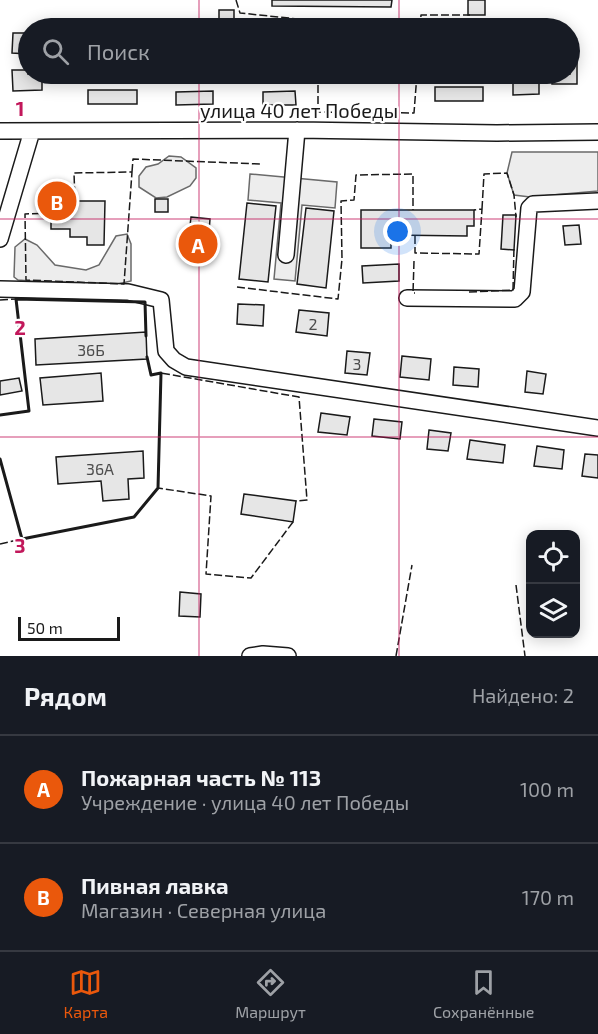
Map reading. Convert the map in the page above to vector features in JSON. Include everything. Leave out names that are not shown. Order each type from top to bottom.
[{"type":"street","points":[[286,255],[297,130]]},
{"type":"street","name":"улица 40 лет Победы","points":[[0,131],[598,132]]},
{"type":"street","points":[[0,239],[32,131]]},
{"type":"street","points":[[407,298],[514,299],[522,292],[529,208],[533,204],[598,201]]},
{"type":"street","points":[[0,289],[128,291],[161,300],[166,351],[174,360],[186,367],[598,429]]},
{"type":"street","points":[[250,656],[262,654],[288,656]]},
{"type":"shaded area","points":[[512,152],[598,152],[598,191],[530,197],[514,195],[507,173]]},
{"type":"shaded area","points":[[169,156],[181,157],[196,168],[196,178],[190,186],[167,197],[156,198],[139,187],[139,176],[146,167],[158,164]]},
{"type":"shaded area","points":[[250,174],[337,182],[335,208],[302,205],[295,281],[274,279],[281,203],[248,200]]},
{"type":"shaded area","points":[[127,234],[131,244],[131,281],[118,284],[31,281],[18,280],[14,277],[15,247],[25,239],[37,245],[55,265],[86,270],[99,265],[116,236]]},
{"type":"building","points":[[272,0],[392,0],[391,7],[272,6]]},
{"type":"building","points":[[468,0],[485,0],[485,15],[468,15]]},
{"type":"building","points":[[219,10],[234,10],[234,18],[219,18]]},
{"type":"building","points":[[13,33],[18,33],[18,53],[12,53]]},
{"type":"building","points":[[12,70],[18,70],[18,84],[42,84],[42,90],[13,91]]},
{"type":"building","points":[[513,84],[539,84],[539,94],[513,95]]},
{"type":"building","points":[[435,87],[483,87],[483,101],[435,101]]},
{"type":"building","points":[[88,90],[137,90],[137,104],[88,104]]},
{"type":"building","points":[[213,91],[213,104],[176,105],[176,92]]},
{"type":"building","points":[[295,91],[296,105],[263,105],[263,92]]},
{"type":"building","points":[[155,199],[168,199],[168,212],[155,212]]},
{"type":"building","points":[[51,201],[105,201],[104,245],[87,245],[87,237],[70,237],[70,229],[51,229]]},
{"type":"building","points":[[247,203],[276,206],[268,282],[239,279]]},
{"type":"building","points":[[306,208],[334,211],[326,288],[297,284]]},
{"type":"building","points":[[361,210],[474,210],[474,226],[467,226],[467,236],[391,235],[391,248],[361,248]]},
{"type":"building","points":[[503,215],[516,215],[514,250],[501,249]]},
{"type":"building","points":[[191,217],[210,219],[208,245],[188,243]]},
{"type":"building","points":[[579,225],[581,244],[565,245],[563,226]]},
{"type":"building","points":[[399,264],[399,281],[363,283],[362,266]]},
{"type":"building","points":[[238,304],[264,305],[263,326],[237,324]]},
{"type":"building","points":[[299,310],[329,313],[327,336],[296,332]]},
{"type":"building","points":[[146,332],[147,359],[36,365],[35,339]]},
{"type":"building","points":[[347,351],[370,353],[367,375],[345,373]]},
{"type":"building","points":[[402,356],[431,359],[429,380],[400,377]]},
{"type":"building","points":[[454,367],[479,369],[478,387],[453,385]]},
{"type":"building","points":[[527,371],[546,374],[543,394],[525,392]]},
{"type":"building","points":[[101,373],[103,401],[43,405],[40,378]]},
{"type":"building","points":[[19,378],[22,391],[0,395],[0,381]]},
{"type":"building","points":[[321,413],[350,417],[347,435],[318,432]]},
{"type":"building","points":[[374,419],[402,422],[400,439],[372,436]]},
{"type":"building","points":[[429,430],[451,433],[448,451],[427,449]]},
{"type":"building","points":[[470,440],[505,445],[503,463],[467,459]]},
{"type":"building","points":[[537,446],[564,450],[562,469],[534,466]]},
{"type":"building","points":[[143,451],[144,478],[128,479],[129,499],[103,501],[101,481],[58,484],[56,457]]},
{"type":"building","points":[[585,454],[598,455],[598,478],[582,476]]},
{"type":"building","points":[[244,494],[296,501],[293,522],[241,514]]},
{"type":"building","points":[[180,592],[201,594],[200,617],[179,616]]},
{"type":"fence","points":[[236,0],[240,13],[288,18]]},
{"type":"fence","points":[[421,18],[421,15],[470,15]]},
{"type":"fence","points":[[318,84],[318,112],[414,113],[416,84]]},
{"type":"fence","points":[[132,172],[133,159],[261,164]]},
{"type":"fence","points":[[51,213],[25,214],[26,280],[124,284],[132,172],[74,173],[75,201]]},
{"type":"fence","points":[[482,209],[484,174],[507,173],[514,195],[516,217]]},
{"type":"fence","points":[[237,287],[338,299],[342,259],[341,201],[354,200],[356,175],[413,174],[413,210]]},
{"type":"fence","points":[[415,236],[415,253],[479,254],[482,209],[474,210]]},
{"type":"fence","points":[[469,292],[513,290],[514,247]]},
{"type":"fence","points":[[414,261],[413,293],[415,293]]},
{"type":"fence","points":[[0,300],[16,299]]},
{"type":"fence","points":[[293,522],[251,578],[206,574],[211,496],[158,488],[161,373],[299,397],[307,500],[296,501]]},
{"type":"fence","points":[[0,544],[22,539]]},
{"type":"fence","points":[[396,656],[412,565]]},
{"type":"fence","points":[[516,585],[525,656]]},
{"type":"wall","points":[[0,415],[29,411],[16,299],[145,302],[146,336]]},
{"type":"wall","points":[[0,459],[22,539],[134,517],[158,488],[161,373],[151,375],[147,357]]},
{"type":"place","name":"Пивная лавка","points":[[57,201]]},
{"type":"place","name":"Пожарная часть № 113","points":[[198,244]]}]
